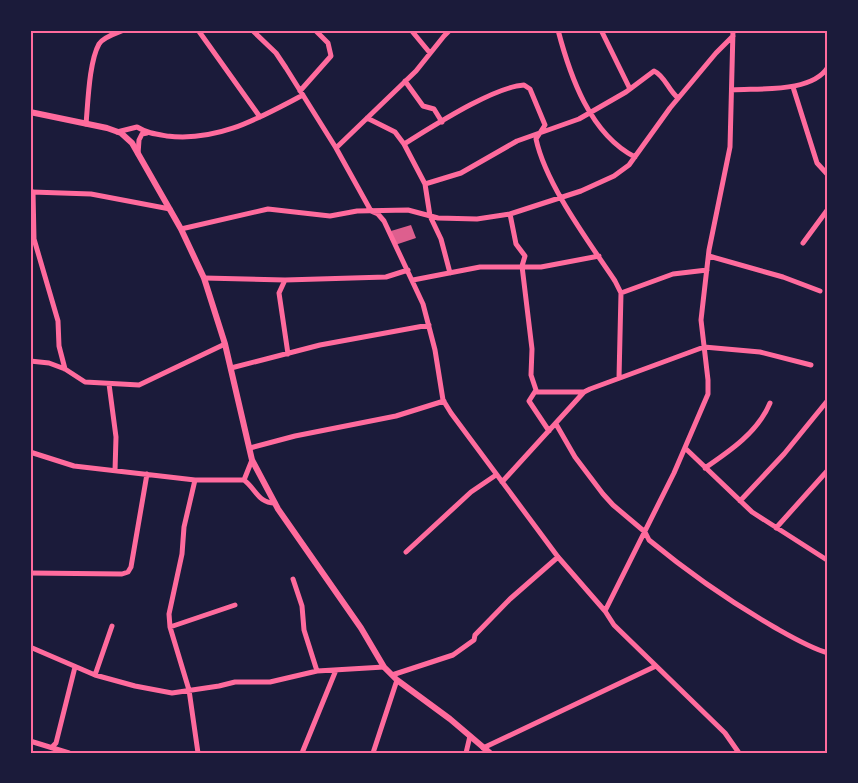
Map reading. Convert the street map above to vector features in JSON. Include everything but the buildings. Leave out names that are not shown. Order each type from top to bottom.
[{"type":"street","points":[[86,124],[92,69],[99,44],[124,30]]},
{"type":"street","points":[[198,30],[260,117]]},
{"type":"street","points":[[252,30],[276,53],[336,148],[371,211],[384,221],[423,304],[435,350],[444,401],[558,557],[605,611],[614,625],[724,733],[739,753]]},
{"type":"street","points":[[138,154],[142,134],[195,138],[229,130],[260,117],[302,93],[331,56],[328,44],[315,30]]},
{"type":"street","points":[[411,30],[430,53]]},
{"type":"street","points":[[336,148],[405,81],[450,30]]},
{"type":"street","points":[[558,30],[567,63],[589,112],[617,146],[635,157]]},
{"type":"street","points":[[601,30],[630,89]]},
{"type":"street","points":[[605,611],[685,448],[708,394],[701,320],[708,256],[730,147],[733,33]]},
{"type":"street","points":[[181,229],[268,209],[330,216],[371,211],[408,210],[450,219],[477,219],[510,214],[561,197],[614,176],[629,165],[678,98],[733,33]]},
{"type":"street","points":[[732,90],[793,87],[820,78],[828,67]]},
{"type":"street","points":[[425,184],[461,174],[517,141],[579,119],[657,71],[664,78],[671,92],[678,98]]},
{"type":"street","points":[[405,81],[423,106],[434,109],[442,122]]},
{"type":"street","points":[[404,144],[513,86],[524,85],[530,89],[545,125],[536,139],[541,156],[561,197],[621,293],[619,378]]},
{"type":"street","points":[[793,87],[817,163],[828,175]]},
{"type":"street","points":[[30,112],[117,132],[132,143],[170,208],[204,278],[225,344],[252,460],[274,503],[361,628],[384,668],[490,753]]},
{"type":"street","points":[[368,118],[395,132],[404,144],[425,184],[430,216],[441,239],[450,273]]},
{"type":"street","points":[[117,132],[137,127],[147,133]]},
{"type":"street","points":[[65,369],[59,346],[58,321],[34,239],[31,192],[91,194],[170,208]]},
{"type":"street","points":[[803,243],[828,209]]},
{"type":"street","points":[[510,214],[516,244],[525,256],[522,266],[532,349],[531,375],[535,392],[530,399],[530,404],[549,432]]},
{"type":"street","points":[[413,280],[480,267],[541,267],[599,256]]},
{"type":"street","points":[[708,256],[783,277],[820,291]]},
{"type":"street","points":[[204,278],[285,280],[386,277],[408,270]]},
{"type":"street","points":[[621,293],[673,274],[707,270]]},
{"type":"street","points":[[285,280],[279,293],[288,354]]},
{"type":"street","points":[[231,368],[320,345],[429,325]]},
{"type":"street","points":[[30,361],[49,363],[65,369],[85,382],[139,385],[225,344]]},
{"type":"street","points":[[535,392],[584,392],[704,347],[760,352],[811,365]]},
{"type":"street","points":[[109,384],[116,437],[115,471]]},
{"type":"street","points":[[502,482],[584,392]]},
{"type":"street","points":[[740,501],[784,454],[828,400]]},
{"type":"street","points":[[250,448],[295,436],[396,416],[444,401]]},
{"type":"street","points":[[705,468],[741,442],[764,416],[770,403]]},
{"type":"street","points":[[556,424],[575,457],[603,494],[645,532],[649,540],[693,576],[740,608],[784,633],[828,653]]},
{"type":"street","points":[[685,448],[752,513],[827,560]]},
{"type":"street","points":[[30,452],[74,466],[195,480],[244,480],[260,499],[267,503],[274,503]]},
{"type":"street","points":[[244,480],[252,460]]},
{"type":"street","points":[[776,528],[828,470]]},
{"type":"street","points":[[30,573],[122,574],[128,572],[131,567],[147,474]]},
{"type":"street","points":[[406,552],[471,492],[496,475]]},
{"type":"street","points":[[195,480],[184,526],[182,554],[169,614],[170,627],[189,690],[198,753]]},
{"type":"street","points":[[392,675],[453,655],[474,640],[475,635],[510,599],[558,557]]},
{"type":"street","points":[[293,579],[302,606],[304,630],[317,671]]},
{"type":"street","points":[[170,627],[235,605]]},
{"type":"street","points":[[95,675],[112,626]]},
{"type":"street","points":[[30,647],[95,675],[172,693],[235,682],[270,682],[317,671],[384,668]]},
{"type":"street","points":[[483,748],[656,666]]},
{"type":"street","points":[[52,747],[56,743],[75,667]]},
{"type":"street","points":[[302,753],[336,670]]},
{"type":"street","points":[[373,753],[398,680]]},
{"type":"street","points":[[466,753],[470,736]]},
{"type":"street","points":[[30,741],[69,753]]}]
